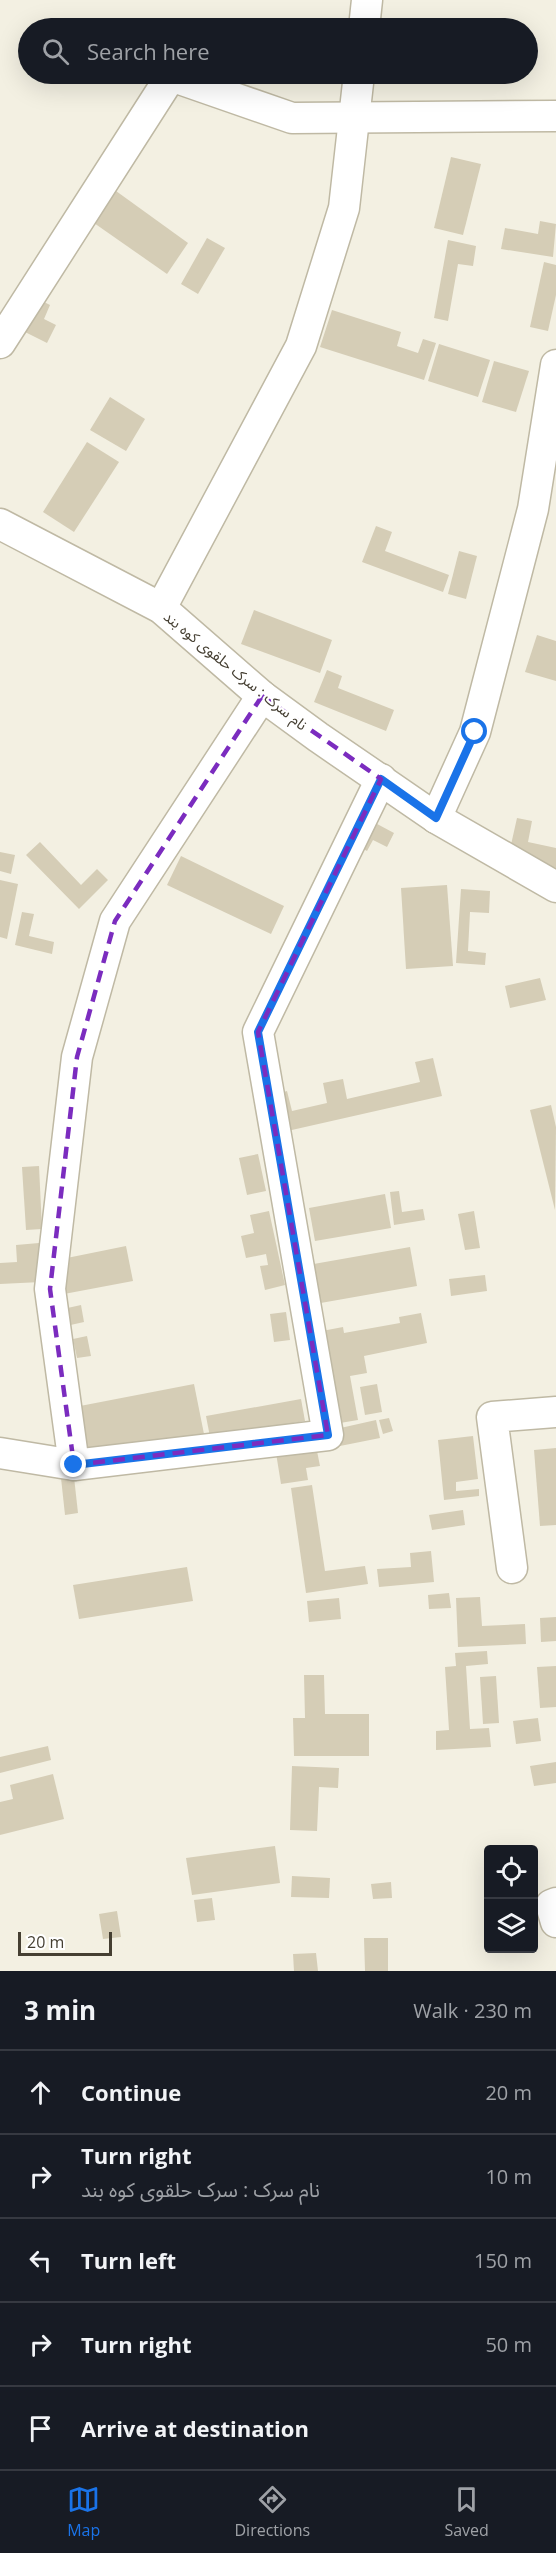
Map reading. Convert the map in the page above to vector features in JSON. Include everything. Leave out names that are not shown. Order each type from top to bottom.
[{"type":"street","points":[[365,18],[367,0]]},
{"type":"street","points":[[0,343],[166,84]]},
{"type":"street","points":[[194,84],[292,118],[556,116]]},
{"type":"street","points":[[161,609],[301,346],[344,208],[358,84]]},
{"type":"street","points":[[436,818],[475,732],[533,508],[556,365]]},
{"type":"street","name":"نام سرک : سرک حلقوی کوه بند","points":[[0,524],[161,609],[262,696],[436,818],[556,887]]},
{"type":"street","points":[[74,1465],[50,1290],[77,1057],[115,921],[262,696]]},
{"type":"street","points":[[0,1453],[74,1465],[328,1435],[258,1032],[381,779]]},
{"type":"street","points":[[512,1568],[492,1417],[556,1412]]},
{"type":"street","points":[[556,1903],[551,1905],[556,1923]]},
{"type":"highlighted area","points":[[262,696],[381,779],[258,1032],[328,1435],[74,1465],[50,1289],[77,1057],[115,921]]},
{"type":"building","points":[[451,157],[481,164],[463,235],[434,228]]},
{"type":"building","points":[[116,191],[188,243],[167,274],[94,223]]},
{"type":"building","points":[[540,221],[556,224],[553,257],[501,249],[505,228],[538,234]]},
{"type":"building","points":[[207,238],[225,248],[198,294],[181,284]]},
{"type":"building","points":[[448,240],[476,246],[473,266],[458,264],[448,321],[434,318]]},
{"type":"building","points":[[544,262],[556,265],[556,295],[548,331],[530,327]]},
{"type":"building","points":[[34,297],[50,305],[44,319],[56,325],[47,343],[19,329]]},
{"type":"building","points":[[332,310],[401,332],[397,346],[418,353],[423,339],[436,343],[424,380],[320,347]]},
{"type":"building","points":[[439,344],[490,360],[478,397],[428,381]]},
{"type":"building","points":[[494,361],[529,371],[516,412],[482,402]]},
{"type":"building","points":[[110,397],[145,419],[126,451],[90,430]]},
{"type":"building","points":[[87,442],[119,462],[74,532],[43,512]]},
{"type":"building","points":[[376,526],[392,532],[385,551],[449,575],[443,592],[362,562]]},
{"type":"building","points":[[459,551],[477,556],[466,599],[448,594]]},
{"type":"building","points":[[254,610],[332,640],[320,673],[241,644]]},
{"type":"building","points":[[537,635],[556,641],[556,681],[525,672]]},
{"type":"building","points":[[327,670],[342,676],[338,688],[394,710],[386,731],[314,702]]},
{"type":"building","points":[[364,817],[394,833],[387,847],[373,840],[367,851],[351,842]]},
{"type":"building","points":[[517,818],[532,821],[528,842],[556,848],[556,868],[508,858]]},
{"type":"building","points":[[40,842],[81,885],[97,869],[108,880],[79,909],[26,855]]},
{"type":"building","points":[[0,852],[15,855],[11,874],[0,871]]},
{"type":"building","points":[[181,856],[284,906],[271,934],[167,885]]},
{"type":"building","points":[[0,880],[18,884],[7,939],[0,937]]},
{"type":"building","points":[[447,885],[453,966],[406,969],[401,888]]},
{"type":"building","points":[[461,889],[490,891],[489,913],[470,912],[468,951],[486,953],[485,965],[456,963]]},
{"type":"building","points":[[22,912],[34,914],[29,936],[54,942],[52,954],[15,945]]},
{"type":"building","points":[[540,978],[546,1000],[510,1008],[505,986]]},
{"type":"building","points":[[433,1058],[442,1096],[283,1132],[274,1095],[287,1091],[292,1111],[327,1103],[323,1083],[343,1079],[347,1099],[420,1082],[415,1062]]},
{"type":"building","points":[[551,1105],[556,1127],[555,1210],[530,1110]]},
{"type":"building","points":[[258,1154],[266,1191],[247,1195],[239,1158]]},
{"type":"building","points":[[39,1166],[42,1229],[26,1230],[22,1167]]},
{"type":"building","points":[[399,1191],[402,1212],[423,1209],[425,1220],[394,1225],[390,1192]]},
{"type":"building","points":[[385,1194],[391,1228],[315,1241],[309,1208]]},
{"type":"building","points":[[269,1211],[285,1285],[265,1290],[260,1266],[268,1265],[266,1254],[246,1258],[241,1236],[254,1233],[250,1215]]},
{"type":"building","points":[[474,1211],[480,1248],[465,1250],[458,1214]]},
{"type":"building","points":[[39,1243],[41,1282],[0,1284],[0,1263],[17,1262],[16,1245]]},
{"type":"building","points":[[126,1246],[133,1281],[64,1294],[57,1260]]},
{"type":"building","points":[[410,1247],[417,1286],[315,1304],[308,1265]]},
{"type":"building","points":[[485,1275],[487,1291],[451,1296],[449,1279]]},
{"type":"building","points":[[81,1305],[84,1322],[66,1326],[63,1309]]},
{"type":"building","points":[[286,1312],[290,1340],[274,1342],[270,1314]]},
{"type":"building","points":[[421,1313],[427,1343],[364,1356],[367,1373],[350,1376],[358,1420],[340,1423],[322,1331],[343,1327],[344,1333],[400,1323],[399,1317]]},
{"type":"building","points":[[87,1336],[91,1356],[77,1358],[73,1339]]},
{"type":"building","points":[[194,1384],[204,1434],[89,1455],[80,1406]]},
{"type":"building","points":[[377,1384],[382,1412],[365,1415],[360,1387]]},
{"type":"building","points":[[301,1399],[305,1421],[210,1437],[206,1416]]},
{"type":"building","points":[[389,1418],[393,1431],[383,1434],[379,1420]]},
{"type":"building","points":[[376,1420],[380,1438],[340,1446],[336,1429]]},
{"type":"building","points":[[473,1436],[478,1479],[456,1482],[456,1491],[479,1489],[479,1496],[444,1500],[438,1440]]},
{"type":"building","points":[[316,1446],[320,1466],[306,1468],[308,1480],[281,1484],[276,1453]]},
{"type":"building","points":[[556,1448],[556,1525],[540,1526],[534,1450]]},
{"type":"building","points":[[74,1477],[78,1513],[65,1515],[61,1478]]},
{"type":"building","points":[[312,1485],[325,1571],[365,1566],[368,1584],[306,1593],[291,1488]]},
{"type":"building","points":[[463,1510],[465,1525],[432,1530],[429,1515]]},
{"type":"building","points":[[431,1551],[434,1582],[379,1587],[377,1569],[411,1567],[410,1553]]},
{"type":"building","points":[[187,1567],[193,1601],[79,1619],[73,1585]]},
{"type":"building","points":[[449,1593],[451,1608],[429,1609],[428,1595]]},
{"type":"building","points":[[480,1597],[482,1626],[525,1624],[526,1644],[458,1647],[456,1598]]},
{"type":"building","points":[[339,1598],[341,1619],[309,1622],[307,1601]]},
{"type":"building","points":[[556,1617],[556,1641],[541,1642],[540,1618]]},
{"type":"building","points":[[487,1651],[488,1664],[466,1666],[470,1729],[489,1728],[491,1747],[436,1750],[436,1731],[449,1730],[445,1667],[456,1666],[455,1653]]},
{"type":"building","points":[[556,1666],[556,1707],[540,1708],[537,1667]]},
{"type":"building","points":[[304,1675],[324,1675],[325,1714],[369,1714],[369,1756],[294,1756],[293,1718],[305,1718]]},
{"type":"building","points":[[496,1676],[499,1723],[483,1724],[480,1677]]},
{"type":"building","points":[[538,1718],[541,1741],[516,1744],[513,1721]]},
{"type":"building","points":[[48,1746],[51,1760],[0,1773],[0,1757]]},
{"type":"building","points":[[556,1762],[556,1783],[534,1786],[530,1766]]},
{"type":"building","points":[[292,1766],[339,1768],[338,1788],[319,1787],[317,1831],[290,1830]]},
{"type":"building","points":[[53,1774],[64,1819],[0,1835],[0,1802],[13,1799],[10,1785]]},
{"type":"building","points":[[275,1846],[280,1883],[192,1895],[186,1858]]},
{"type":"building","points":[[292,1876],[330,1878],[329,1898],[291,1897]]},
{"type":"building","points":[[391,1882],[392,1898],[373,1899],[371,1884]]},
{"type":"building","points":[[212,1898],[215,1920],[197,1922],[194,1900]]},
{"type":"building","points":[[117,1911],[121,1937],[103,1939],[99,1914]]},
{"type":"building","points":[[364,1938],[388,1938],[388,1971],[365,1971]]},
{"type":"building","points":[[316,1953],[318,1971],[294,1971],[293,1954]]},
{"type":"route","points":[[74,1465],[328,1435],[258,1032],[381,779],[436,818],[475,732]]}]
